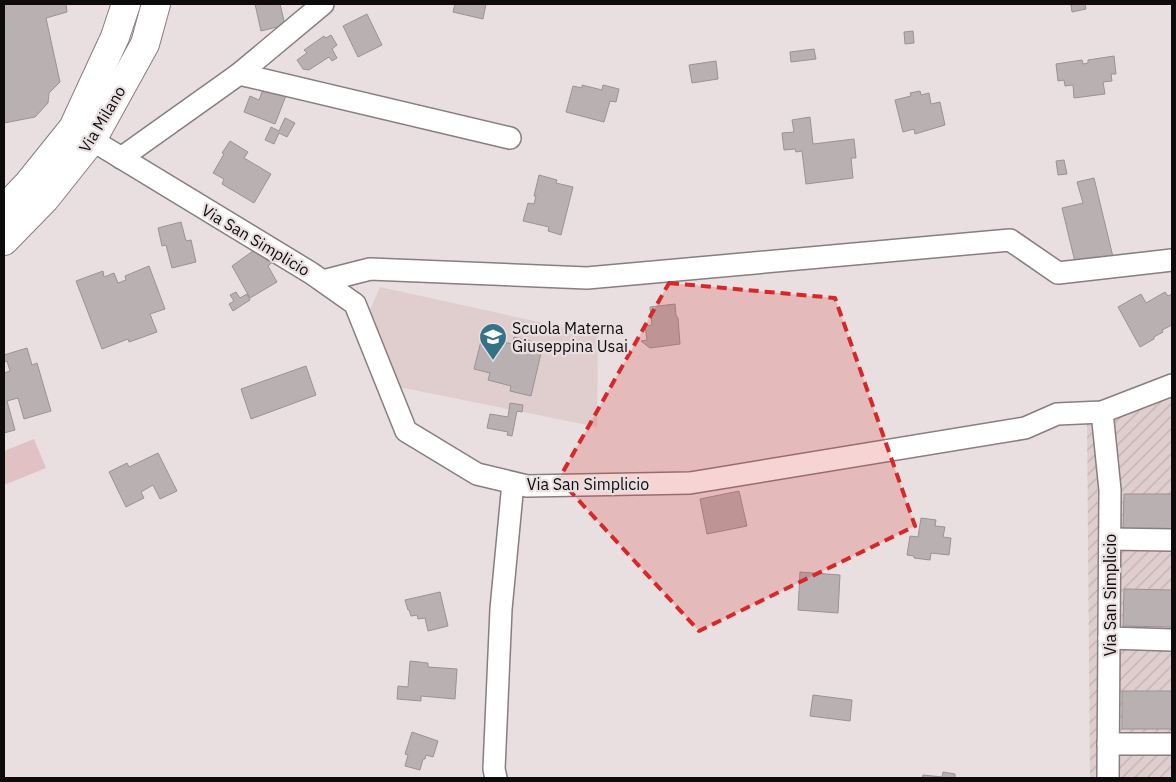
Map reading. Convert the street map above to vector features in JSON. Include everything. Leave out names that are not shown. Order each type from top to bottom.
[{"type":"main road","name":"Via Milano","points":[[4,209],[28,184],[73,128],[115,37],[126,4]]},
{"type":"main road","name":"Via Milano","points":[[4,241],[45,200],[92,140],[145,44],[156,4]]},
{"type":"street","points":[[121,158],[240,74],[324,4]]},
{"type":"street","points":[[240,74],[510,138]]},
{"type":"street","name":"Via San Simplicio","points":[[92,140],[311,273],[355,304],[406,431],[478,474],[526,486],[690,482],[1025,428],[1057,414],[1102,412],[1172,385]]},
{"type":"street","points":[[322,281],[370,269],[587,278],[1010,240],[1058,272],[1172,260]]},
{"type":"street","name":"Via San Simplicio","points":[[1102,412],[1110,490],[1108,778]]},
{"type":"street","points":[[496,778],[494,769],[501,609],[513,482]]},
{"type":"street","points":[[1110,539],[1172,540]]},
{"type":"street","points":[[1109,638],[1172,640]]},
{"type":"street","points":[[1108,744],[1172,744]]},
{"type":"highlighted area","points":[[669,283],[835,298],[915,526],[699,631],[559,479]]},
{"type":"shaded area","name":"Scuola Materna Giuseppina Usai","points":[[380,287],[598,335],[597,427],[399,387],[370,310]]},
{"type":"shaded area","points":[[1172,379],[1172,778],[1090,778],[1087,416]]},
{"type":"shaded area","points":[[34,439],[46,468],[4,485],[4,451]]},
{"type":"building","points":[[4,4],[66,4],[67,12],[46,18],[60,82],[49,93],[48,103],[35,117],[4,123]]},
{"type":"building","points":[[255,4],[280,4],[285,25],[261,31]]},
{"type":"building","points":[[455,4],[486,4],[483,19],[453,12]]},
{"type":"building","points":[[1085,4],[1086,9],[1072,12],[1071,5]]},
{"type":"building","points":[[367,14],[382,45],[358,57],[343,26]]},
{"type":"building","points":[[913,31],[914,43],[905,44],[904,32]]},
{"type":"building","points":[[331,35],[337,45],[332,49],[337,58],[332,61],[329,57],[309,70],[303,69],[297,60],[307,53],[304,50],[324,36],[326,38]]},
{"type":"building","points":[[814,49],[816,59],[791,62],[790,52]]},
{"type":"building","points":[[1114,56],[1116,74],[1111,74],[1112,81],[1103,82],[1105,94],[1074,98],[1073,85],[1065,86],[1064,80],[1058,81],[1056,64],[1082,60],[1083,64],[1088,63],[1088,60]]},
{"type":"building","points":[[716,61],[718,79],[692,83],[689,65]]},
{"type":"building","points":[[265,84],[287,93],[275,124],[244,112],[250,96],[259,100]]},
{"type":"building","points":[[582,85],[602,90],[603,85],[619,89],[616,102],[610,101],[604,122],[566,112],[573,86],[582,88]]},
{"type":"building","points":[[920,91],[921,95],[929,93],[931,104],[940,102],[945,125],[915,134],[914,129],[903,132],[895,100],[911,96],[910,93]]},
{"type":"building","points":[[810,117],[813,144],[854,139],[856,158],[851,158],[853,178],[806,184],[802,151],[796,152],[795,149],[784,150],[782,133],[794,132],[792,120]]},
{"type":"building","points":[[285,118],[295,123],[287,137],[279,133],[274,144],[265,140],[271,127],[279,131]]},
{"type":"building","points":[[230,141],[248,152],[244,158],[271,174],[254,203],[222,184],[224,179],[213,173]]},
{"type":"building","points":[[1064,160],[1067,174],[1058,175],[1056,161]]},
{"type":"building","points":[[539,175],[557,180],[556,183],[573,187],[561,235],[548,231],[549,227],[523,221],[528,203],[534,204]]},
{"type":"building","points":[[1094,178],[1113,257],[1076,266],[1062,208],[1083,203],[1077,182]]},
{"type":"building","points":[[181,222],[186,241],[191,240],[196,262],[172,268],[166,245],[162,246],[158,228]]},
{"type":"building","points":[[257,248],[276,259],[268,266],[277,282],[250,298],[232,266]]},
{"type":"building","points":[[149,266],[165,309],[150,314],[157,332],[129,342],[128,339],[102,349],[76,281],[103,271],[104,277],[114,273],[118,283],[126,280],[125,276]]},
{"type":"building","points":[[236,292],[240,298],[247,294],[250,300],[233,311],[229,304],[234,301],[230,295]]},
{"type":"building","points":[[1165,292],[1168,296],[1172,294],[1172,325],[1162,330],[1163,332],[1154,337],[1154,339],[1140,347],[1118,307],[1141,294],[1146,303]]},
{"type":"building","points":[[675,304],[680,344],[650,348],[641,341],[647,340],[645,326],[652,325],[650,307]]},
{"type":"building","points":[[482,337],[512,344],[514,337],[534,342],[533,346],[542,349],[531,396],[510,391],[511,386],[488,380],[490,373],[474,369]]},
{"type":"building","points":[[27,348],[32,365],[37,363],[51,411],[24,419],[18,398],[7,401],[15,430],[4,433],[4,373],[10,371],[7,361],[4,362],[4,355]]},
{"type":"building","points":[[306,366],[316,395],[251,419],[241,389]]},
{"type":"building","points":[[510,403],[523,405],[522,412],[517,411],[512,436],[507,435],[508,432],[487,428],[490,414],[508,417]]},
{"type":"building","points":[[158,453],[177,491],[160,499],[153,485],[141,492],[144,498],[126,507],[109,472],[127,463],[129,467]]},
{"type":"building","points":[[739,491],[747,526],[707,534],[700,499]]},
{"type":"building","points":[[1124,494],[1172,494],[1172,531],[1123,531]]},
{"type":"building","points":[[921,518],[936,520],[935,526],[945,527],[943,537],[951,538],[949,555],[931,553],[930,560],[907,555],[910,536],[918,537]]},
{"type":"building","points":[[800,572],[840,575],[838,613],[798,610]]},
{"type":"building","points":[[1124,589],[1172,590],[1172,627],[1123,626]]},
{"type":"building","points":[[440,592],[448,626],[428,631],[425,618],[418,619],[417,615],[411,616],[405,600]]},
{"type":"building","points":[[410,661],[428,663],[428,667],[457,669],[455,699],[421,696],[421,701],[397,699],[398,686],[408,687]]},
{"type":"building","points":[[1122,691],[1172,691],[1172,729],[1122,729]]},
{"type":"building","points":[[813,695],[852,700],[850,721],[810,716]]},
{"type":"building","points":[[412,732],[438,741],[433,757],[426,755],[420,770],[405,766],[408,755],[405,754]]},
{"type":"building","points":[[943,772],[955,774],[955,778],[922,778],[923,775],[942,777]]},
{"type":"place","name":"Scuola Materna Giuseppina Usai","points":[[493,361]]}]
